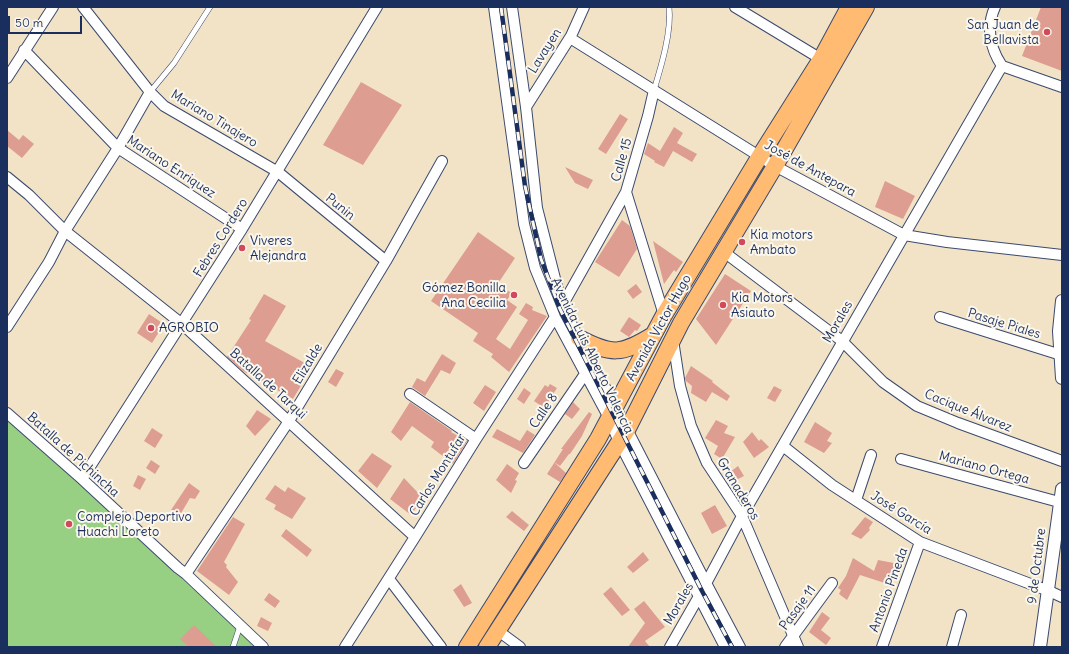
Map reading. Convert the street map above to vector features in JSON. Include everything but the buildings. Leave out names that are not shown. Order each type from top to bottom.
[{"type":"main road","name":"Avenida Victor Hugo","points":[[467,647],[594,445],[664,315],[760,156],[821,60],[849,7]]},
{"type":"main road","name":"Avenida Victor Hugo","points":[[487,647],[623,436],[672,339],[775,166],[866,7]]},
{"type":"main road","points":[[579,338],[599,348],[611,351],[628,349],[654,335]]},
{"type":"street","points":[[7,78],[53,7]]},
{"type":"street","name":"Mariano Tinajero","points":[[83,7],[150,92],[164,106],[278,172]]},
{"type":"street","name":"Febres Cordero","points":[[82,479],[278,172],[377,7]]},
{"type":"street","name":"Avenida Luis Alberto Valencia","points":[[494,7],[524,224],[535,268],[555,317],[585,374],[612,412],[623,436],[706,583],[740,647]]},
{"type":"street","name":"Avenida Luis Alberto Valencia","points":[[512,7],[526,107],[537,208],[562,306],[579,338],[698,597],[725,647]]},
{"type":"street","name":"Lavayen","points":[[526,107],[570,38],[584,7]]},
{"type":"street","points":[[735,7],[821,60]]},
{"type":"street","points":[[996,7],[991,18],[991,44],[995,56],[1002,66],[1062,87]]},
{"type":"street","name":"José de Antepara","points":[[570,38],[775,166],[904,235],[947,242],[1062,255]]},
{"type":"street","name":"Mariano Enriquez","points":[[24,50],[118,148],[242,229]]},
{"type":"street","name":"Morales","points":[[670,647],[742,516],[842,341],[1002,66]]},
{"type":"street","name":"Calle 15","points":[[562,306],[626,192],[654,90]]},
{"type":"street","points":[[7,327],[49,262],[65,231],[118,148],[150,92]]},
{"type":"street","name":"Elizalde","points":[[186,574],[289,421],[386,261],[442,161]]},
{"type":"street","name":"Punin","points":[[278,172],[386,261]]},
{"type":"street","name":"Batalla de Tarqui","points":[[7,177],[29,195],[65,231],[182,324],[415,537]]},
{"type":"street","points":[[626,192],[664,315]]},
{"type":"street","name":"Cacique Álvarez","points":[[724,252],[842,341],[883,382],[917,406],[958,423],[1062,461]]},
{"type":"street","points":[[1062,301],[1059,331],[1062,378]]},
{"type":"street","name":"Carlos Montufar","points":[[345,647],[476,438],[555,317]]},
{"type":"street","name":"Pasaje Piales","points":[[940,317],[1060,355]]},
{"type":"street","name":"Granaderos","points":[[672,339],[680,386],[692,426],[707,463],[742,516],[798,647]]},
{"type":"street","name":"Calle 8","points":[[524,463],[585,374]]},
{"type":"street","points":[[410,394],[476,438]]},
{"type":"street","name":"Batalla de Pichincha","points":[[7,413],[186,574],[263,647]]},
{"type":"street","name":"José García","points":[[783,446],[832,485],[920,542],[1062,597]]},
{"type":"street","points":[[856,500],[871,455]]},
{"type":"street","name":"Mariano Ortega","points":[[901,459],[1059,502]]},
{"type":"street","name":"9 de Octubre","points":[[1040,647],[1062,489]]},
{"type":"street","name":"Antonio Pineda","points":[[882,647],[920,542]]},
{"type":"street","points":[[389,579],[441,647]]},
{"type":"street","name":"Pasaje 11","points":[[785,647],[832,584]]},
{"type":"street","points":[[952,647],[961,615]]},
{"type":"street","points":[[497,630],[520,647]]},
{"type":"lane","points":[[150,92],[174,62],[210,7]]},
{"type":"lane","name":"Calle 15","points":[[654,90],[661,67],[670,18],[669,7]]},
{"type":"lane","points":[[233,647],[240,626]]},
{"type":"green space","name":"Complejo Deportivo Huachi Loreto","points":[[7,411],[262,647],[7,647]]},
{"type":"railway","points":[[501,7],[525,186],[541,259],[560,309],[702,591],[732,647]]},
{"type":"place","name":"San Juan de Bellavista","points":[[1047,32]]},
{"type":"place","name":"Kia motors Ambato","points":[[742,242]]},
{"type":"place","name":"Viveres Alejandra","points":[[242,248]]},
{"type":"place","name":"Gómez Bonilla Ana Cecilia","points":[[514,295]]},
{"type":"place","name":"Kia Motors Asiauto","points":[[723,305]]},
{"type":"place","name":"AGROBIO","points":[[151,328]]},
{"type":"place","name":"Complejo Deportivo Huachi Loreto","points":[[69,524]]}]
